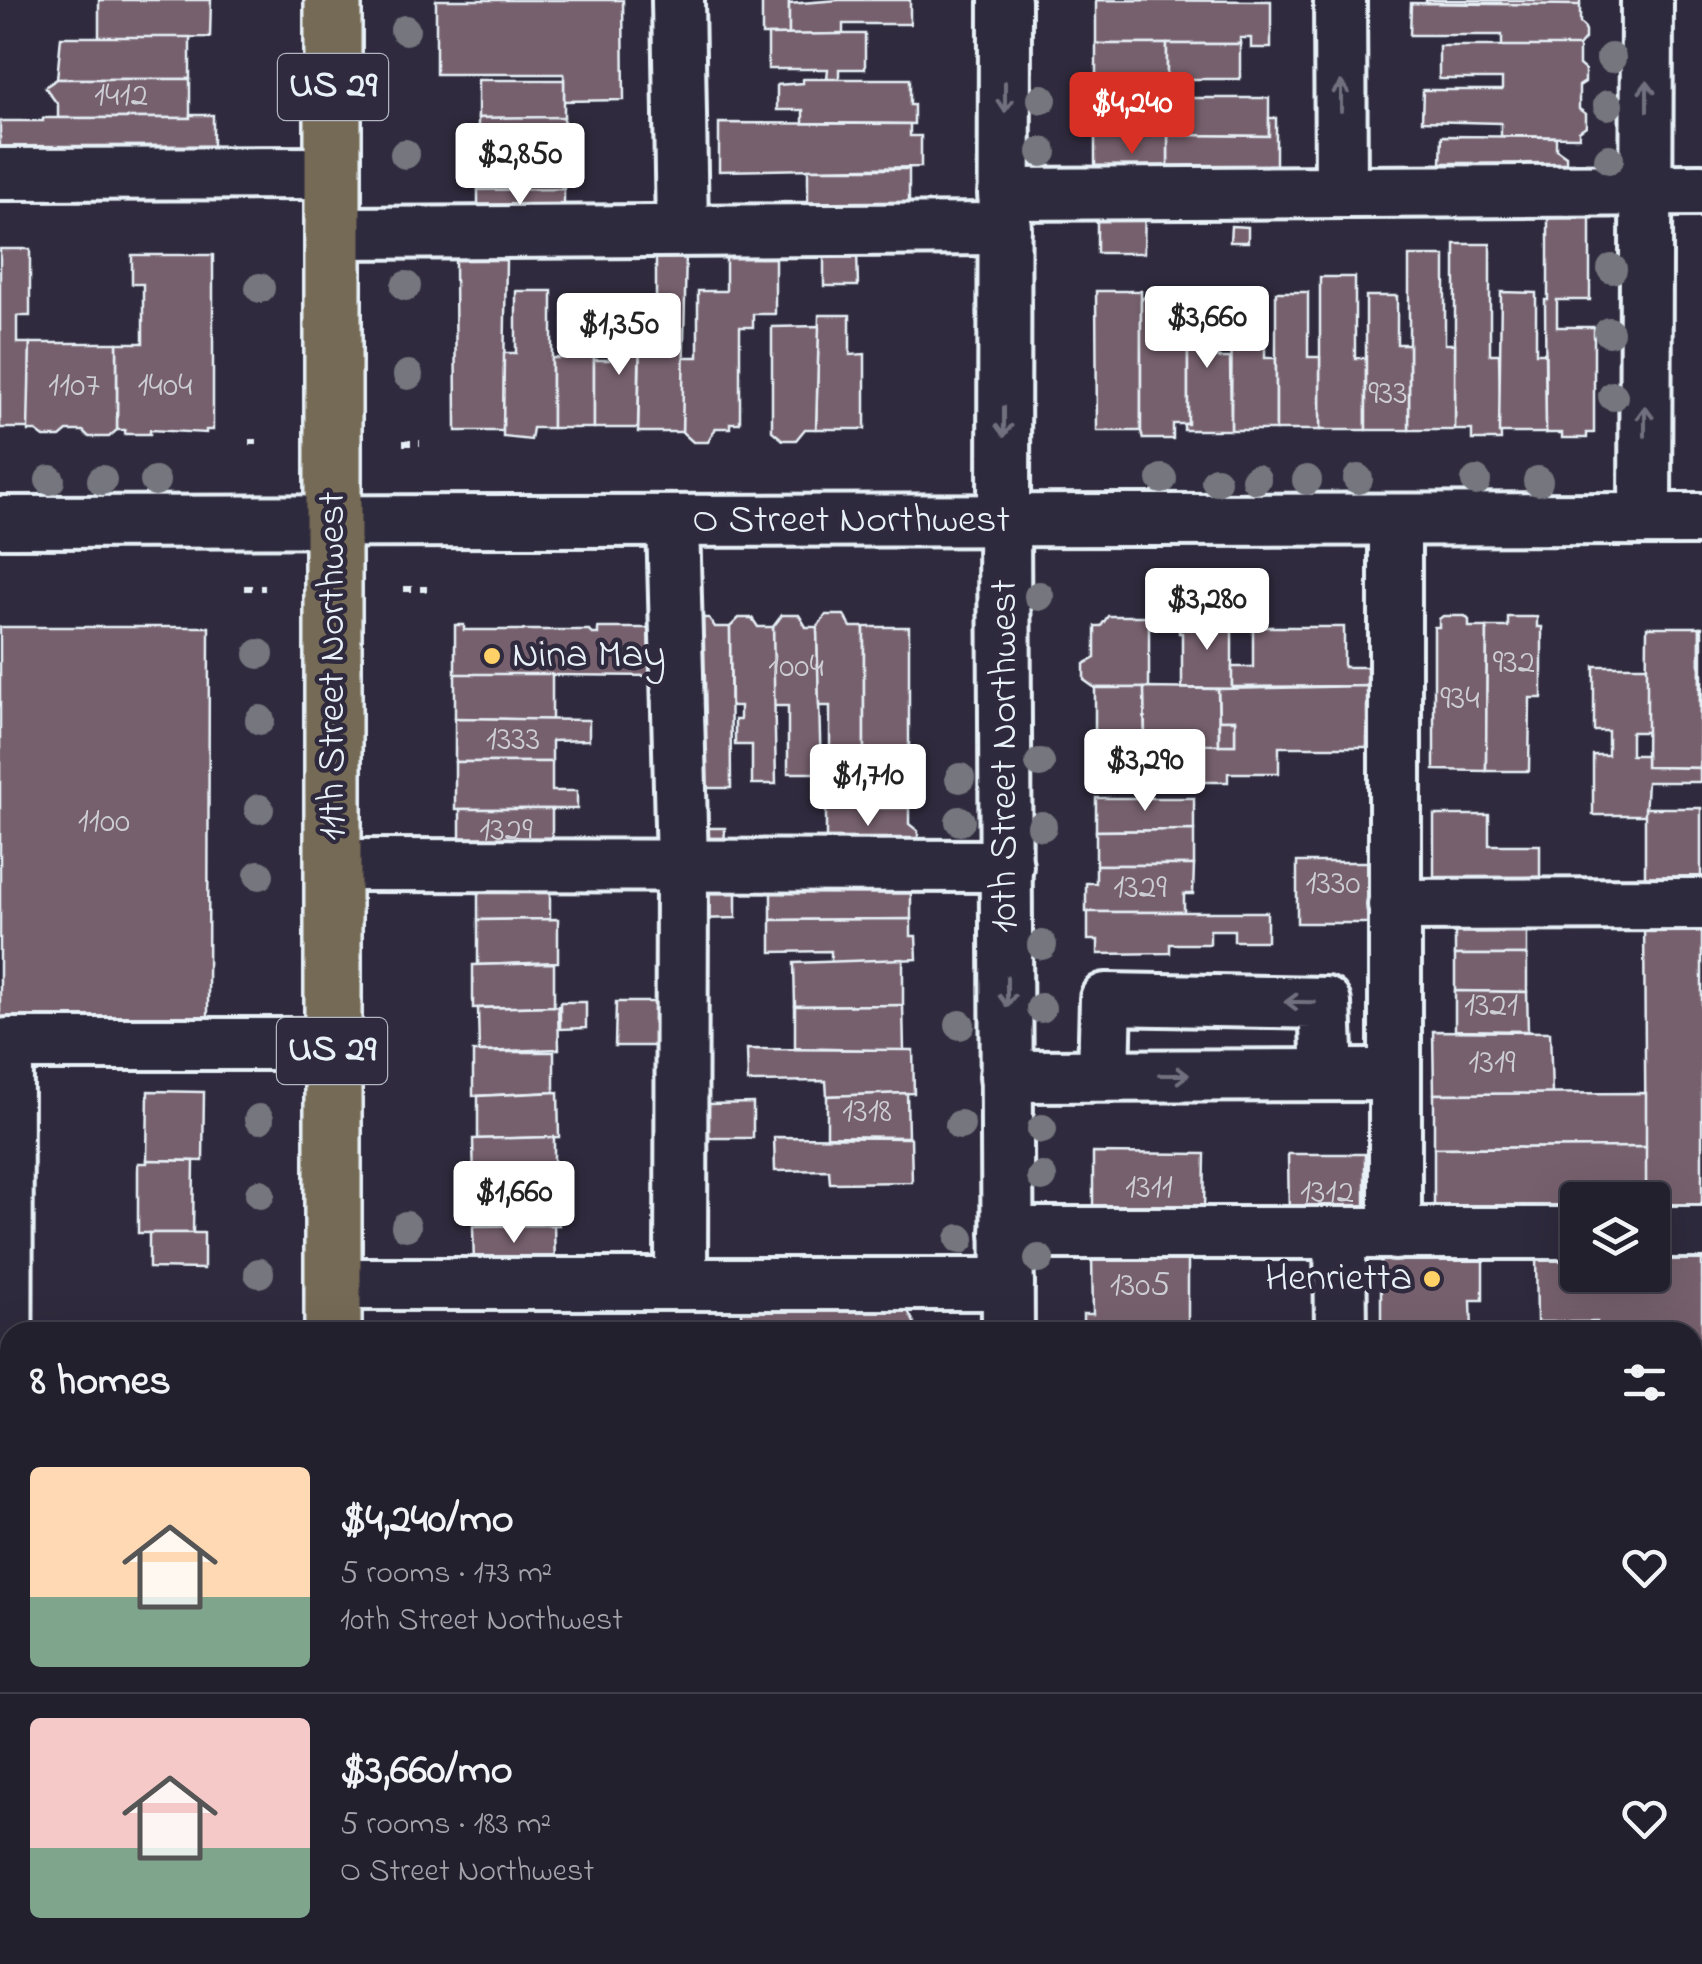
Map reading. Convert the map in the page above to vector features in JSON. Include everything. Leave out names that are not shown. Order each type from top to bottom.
[{"type":"highway","name":"11th Street Northwest","points":[[333,0],[334,1308]]},
{"type":"street","points":[[678,0],[682,228]]},
{"type":"street","name":"10th Street Northwest","points":[[1006,0],[1008,1308]]},
{"type":"street","points":[[1340,0],[1341,191]]},
{"type":"street","points":[[1645,519],[1646,0]]},
{"type":"street","points":[[0,174],[334,173]]},
{"type":"street","points":[[334,233],[682,228],[1341,191],[1702,190]]},
{"type":"street","name":"O Street Northwest","points":[[0,522],[1702,518]]},
{"type":"street","points":[[1395,520],[1395,1234]]},
{"type":"street","points":[[673,522],[682,864],[681,1284]]},
{"type":"street","points":[[334,865],[1007,866]]},
{"type":"street","points":[[1394,905],[1702,904]]},
{"type":"street","points":[[1104,1075],[1106,999],[1325,1003],[1328,1075]]},
{"type":"street","points":[[7,1322],[8,1044],[332,1044]]},
{"type":"street","points":[[1006,1076],[1396,1075]]},
{"type":"street","points":[[1670,1232],[1702,1232]]},
{"type":"street","points":[[1007,1234],[1560,1233]]},
{"type":"street","points":[[1340,1234],[1341,1322]]},
{"type":"street","points":[[334,1308],[681,1284],[1008,1308]]},
{"type":"path","points":[[249,442],[265,442]]},
{"type":"path","points":[[402,443],[420,443]]},
{"type":"path","points":[[244,588],[265,588]]},
{"type":"path","points":[[404,589],[428,589]]},
{"type":"building","points":[[99,0],[211,0],[210,37],[99,38]]},
{"type":"building","points":[[436,0],[623,0],[624,100],[564,101],[564,74],[436,74]]},
{"type":"building","points":[[762,0],[789,0],[789,35],[762,35]]},
{"type":"building","points":[[910,0],[910,24],[843,24],[843,35],[789,35],[789,4]]},
{"type":"building","points":[[1096,0],[1271,1],[1271,48],[1251,48],[1251,38],[1240,38],[1240,44],[1096,44]]},
{"type":"building","points":[[1426,0],[1580,0],[1580,5],[1501,6]]},
{"type":"building","points":[[1411,3],[1580,5],[1585,39],[1579,46],[1502,47],[1502,35],[1410,35]]},
{"type":"building","points":[[865,34],[865,69],[839,69],[839,79],[827,79],[828,69],[768,69],[768,35]]},
{"type":"building","points":[[61,37],[190,37],[190,79],[57,79]]},
{"type":"building","points":[[1096,44],[1167,44],[1167,92],[1096,92]]},
{"type":"building","points":[[1167,44],[1240,44],[1240,79],[1167,79]]},
{"type":"building","points":[[1439,46],[1579,46],[1579,65],[1585,70],[1585,82],[1579,86],[1579,109],[1586,114],[1586,126],[1579,131],[1579,137],[1501,136],[1501,123],[1422,121],[1423,90],[1502,90],[1502,79],[1439,79]]},
{"type":"building","points":[[57,79],[190,79],[190,118],[58,118],[58,105],[45,87]]},
{"type":"building","points":[[803,79],[910,79],[914,124],[803,123],[803,110],[777,110],[777,85],[803,83]]},
{"type":"building","points":[[478,80],[564,80],[564,117],[478,118]]},
{"type":"building","points":[[1163,98],[1269,98],[1269,136],[1163,135]]},
{"type":"building","points":[[213,115],[213,159],[0,159],[0,121]]},
{"type":"building","points":[[564,117],[564,154],[478,154],[478,118]]},
{"type":"building","points":[[1269,118],[1276,118],[1276,171],[1168,171],[1168,135],[1269,136]]},
{"type":"building","points":[[719,123],[910,124],[910,136],[921,136],[921,167],[719,171]]},
{"type":"building","points":[[1095,135],[1168,135],[1168,179],[1095,179]]},
{"type":"building","points":[[1442,136],[1556,137],[1556,149],[1566,156],[1566,175],[1473,171],[1473,163],[1441,163]]},
{"type":"building","points":[[478,154],[564,154],[564,189],[478,190]]},
{"type":"building","points":[[808,169],[909,169],[909,225],[775,225],[775,202],[808,202]]},
{"type":"building","points":[[564,189],[564,223],[478,228],[478,190]]},
{"type":"building","points":[[1097,202],[1145,202],[1144,253],[1097,253]]},
{"type":"building","points":[[1548,203],[1590,203],[1590,300],[1557,300],[1557,327],[1594,327],[1594,433],[1587,433],[1587,438],[1562,438],[1562,433],[1546,433]]},
{"type":"building","points":[[1231,226],[1248,227],[1248,242],[1230,242]]},
{"type":"building","points":[[1455,244],[1490,244],[1490,354],[1499,354],[1501,440],[1472,440],[1472,430],[1455,430]]},
{"type":"building","points":[[0,249],[30,249],[30,316],[17,316],[17,343],[30,343],[30,428],[0,428]]},
{"type":"building","points":[[775,249],[775,314],[753,314],[753,327],[740,327],[740,423],[716,428],[708,442],[693,442],[682,432],[682,357],[698,357],[698,291],[726,291],[726,250]]},
{"type":"building","points":[[464,251],[488,251],[488,260],[506,260],[503,431],[456,431],[455,260],[464,260]]},
{"type":"building","points":[[656,251],[686,251],[682,432],[638,432],[640,341],[656,341]]},
{"type":"building","points":[[824,251],[857,251],[858,286],[824,286]]},
{"type":"building","points":[[132,255],[213,255],[213,430],[125,434],[125,430],[117,430],[117,343],[143,343],[143,284],[132,284]]},
{"type":"building","points":[[1409,256],[1445,256],[1445,344],[1455,344],[1455,430],[1409,430]]},
{"type":"building","points":[[1320,277],[1355,277],[1355,358],[1366,358],[1366,430],[1320,430]]},
{"type":"building","points":[[516,291],[552,291],[552,428],[533,428],[531,440],[503,437],[504,353],[516,353]]},
{"type":"building","points":[[1096,291],[1141,291],[1141,431],[1097,431]]},
{"type":"building","points":[[1151,291],[1167,291],[1175,300],[1188,300],[1188,424],[1173,424],[1173,439],[1143,439],[1141,431],[1141,300]]},
{"type":"building","points":[[1232,291],[1265,291],[1265,358],[1276,358],[1276,430],[1231,430]]},
{"type":"building","points":[[1276,292],[1308,292],[1308,357],[1320,357],[1320,430],[1276,430]]},
{"type":"building","points":[[1501,292],[1536,293],[1536,353],[1545,353],[1546,433],[1499,433]]},
{"type":"building","points":[[1366,296],[1397,296],[1397,344],[1409,344],[1409,430],[1366,430]]},
{"type":"building","points":[[1188,300],[1218,301],[1218,358],[1230,358],[1231,430],[1184,430],[1184,424],[1188,424]]},
{"type":"building","points":[[819,315],[850,315],[850,355],[865,354],[865,429],[816,429]]},
{"type":"building","points":[[564,316],[594,316],[594,428],[552,428],[552,358],[564,358]]},
{"type":"building","points":[[609,320],[640,320],[638,428],[594,428],[594,360],[609,360]]},
{"type":"building","points":[[819,326],[816,429],[805,429],[796,440],[783,440],[772,431],[772,327]]},
{"type":"building","points":[[30,343],[117,343],[117,430],[109,437],[67,431],[60,437],[44,437],[28,431]]},
{"type":"building","points":[[782,615],[799,615],[806,627],[817,627],[821,773],[788,773],[788,706],[773,706],[773,627]]},
{"type":"building","points":[[826,615],[844,615],[851,627],[864,627],[864,773],[830,773],[830,706],[819,706],[817,627]]},
{"type":"building","points":[[1108,616],[1149,616],[1149,688],[1095,688],[1084,680],[1084,664],[1095,658],[1095,626],[1101,626]]},
{"type":"building","points":[[1191,616],[1232,616],[1232,689],[1182,688],[1179,625]]},
{"type":"building","points":[[1443,616],[1465,616],[1469,627],[1487,627],[1486,771],[1434,770],[1434,627],[1439,627]]},
{"type":"building","points":[[1508,617],[1537,617],[1537,627],[1542,627],[1542,698],[1530,698],[1529,771],[1486,771],[1487,627],[1508,627]]},
{"type":"building","points":[[693,618],[709,618],[715,627],[730,627],[731,788],[697,788]]},
{"type":"building","points":[[739,618],[752,618],[758,627],[773,627],[776,784],[752,784],[752,745],[735,745],[735,720],[740,720],[740,706],[731,706],[730,627]]},
{"type":"building","points":[[455,625],[464,625],[464,630],[589,630],[592,634],[598,634],[598,628],[659,628],[659,676],[455,674]]},
{"type":"building","points":[[0,627],[209,627],[208,1017],[0,1017]]},
{"type":"building","points":[[864,627],[909,627],[909,808],[864,808]]},
{"type":"building","points":[[1253,627],[1344,627],[1344,667],[1367,667],[1367,686],[1232,687],[1232,667],[1253,667]]},
{"type":"building","points":[[1647,627],[1700,627],[1700,768],[1646,767]]},
{"type":"building","points":[[1702,627],[1702,775],[1700,775]]},
{"type":"building","points":[[1594,666],[1647,666],[1647,732],[1631,732],[1631,755],[1646,755],[1646,767],[1700,768],[1700,782],[1647,782],[1645,815],[1593,815],[1593,755],[1608,755],[1608,731],[1594,731]]},
{"type":"building","points":[[455,674],[552,674],[552,720],[455,718]]},
{"type":"building","points":[[1367,686],[1367,747],[1279,747],[1279,773],[1228,773],[1228,782],[1139,782],[1139,744],[1235,745],[1235,720],[1219,720],[1218,689]]},
{"type":"building","points":[[1095,688],[1144,688],[1145,745],[1095,746]]},
{"type":"building","points":[[1144,688],[1218,689],[1219,745],[1181,744],[1181,734],[1145,734]]},
{"type":"building","points":[[455,718],[589,720],[589,740],[552,741],[552,762],[455,762]]},
{"type":"building","points":[[1219,720],[1235,720],[1235,745],[1219,745]]},
{"type":"building","points":[[1145,734],[1181,734],[1181,744],[1145,745]]},
{"type":"building","points":[[455,762],[552,762],[552,791],[577,791],[577,809],[455,809]]},
{"type":"building","points":[[1096,798],[1194,798],[1194,830],[1096,831]]},
{"type":"building","points":[[826,808],[909,808],[909,824],[918,831],[918,843],[826,853]]},
{"type":"building","points":[[1645,808],[1701,808],[1701,888],[1645,888]]},
{"type":"building","points":[[460,809],[552,809],[552,854],[460,854]]},
{"type":"building","points":[[1434,815],[1489,815],[1489,845],[1540,845],[1540,883],[1434,888]]},
{"type":"building","points":[[707,828],[725,828],[724,847],[707,847]]},
{"type":"building","points":[[1194,830],[1194,865],[1096,865],[1096,831]]},
{"type":"building","points":[[1297,862],[1368,862],[1368,923],[1297,923]]},
{"type":"building","points":[[1096,865],[1194,865],[1193,894],[1184,894],[1184,912],[1086,912],[1086,883],[1096,883]]},
{"type":"building","points":[[911,876],[911,919],[771,920],[771,884]]},
{"type":"building","points":[[478,877],[550,877],[550,919],[478,920]]},
{"type":"building","points":[[698,877],[736,888],[736,918],[697,919]]},
{"type":"building","points":[[1088,912],[1267,912],[1267,941],[1234,941],[1234,930],[1210,930],[1210,944],[1170,944],[1170,953],[1098,954],[1098,940],[1088,940]]},
{"type":"building","points":[[558,919],[558,962],[478,965],[478,920]]},
{"type":"building","points":[[911,919],[917,959],[831,963],[831,951],[771,952],[771,920]]},
{"type":"building","points":[[1644,919],[1702,919],[1702,1214],[1684,1214],[1684,1207],[1670,1207],[1670,1182],[1646,1182]]},
{"type":"building","points":[[1455,924],[1527,924],[1527,955],[1455,955]]},
{"type":"building","points":[[1455,955],[1527,955],[1527,992],[1455,991]]},
{"type":"building","points":[[903,959],[903,1005],[795,1006],[794,963]]},
{"type":"building","points":[[554,963],[554,1006],[473,1008],[473,965]]},
{"type":"building","points":[[1455,991],[1527,992],[1528,1031],[1455,1030]]},
{"type":"building","points":[[560,1002],[586,1002],[586,1028],[560,1029]]},
{"type":"building","points":[[616,1002],[660,1002],[660,1046],[615,1046]]},
{"type":"building","points":[[903,1005],[904,1051],[795,1048],[795,1006]]},
{"type":"building","points":[[558,1006],[559,1049],[479,1052],[478,1008]]},
{"type":"building","points":[[1433,1031],[1550,1032],[1552,1094],[1434,1094]]},
{"type":"building","points":[[747,1049],[913,1050],[914,1093],[827,1096],[826,1081],[748,1082]]},
{"type":"building","points":[[473,1052],[554,1052],[554,1092],[473,1096]]},
{"type":"building","points":[[148,1091],[204,1092],[203,1161],[147,1160]]},
{"type":"building","points":[[558,1092],[559,1137],[478,1139],[478,1096]]},
{"type":"building","points":[[907,1093],[908,1137],[827,1136],[827,1096]]},
{"type":"building","points":[[1646,1093],[1646,1147],[1434,1148],[1434,1094]]},
{"type":"building","points":[[753,1103],[753,1138],[708,1138],[708,1104]]},
{"type":"building","points":[[554,1137],[554,1180],[474,1183],[473,1139]]},
{"type":"building","points":[[774,1137],[911,1138],[912,1182],[830,1183],[829,1170],[775,1171]]},
{"type":"building","points":[[1646,1147],[1646,1182],[1560,1182],[1560,1213],[1434,1214],[1434,1148]]},
{"type":"building","points":[[1093,1153],[1205,1154],[1204,1211],[1093,1211]]},
{"type":"building","points":[[1288,1154],[1365,1154],[1365,1216],[1289,1216]]},
{"type":"building","points":[[194,1161],[193,1233],[138,1233],[138,1163]]},
{"type":"building","points":[[559,1180],[559,1225],[478,1226],[478,1183]]},
{"type":"building","points":[[554,1225],[555,1267],[474,1267],[473,1226]]},
{"type":"building","points":[[149,1233],[204,1233],[204,1269],[149,1268]]},
{"type":"building","points":[[1670,1253],[1702,1253],[1702,1322],[1537,1322],[1536,1255],[1560,1254],[1560,1292],[1670,1292]]},
{"type":"building","name":"Henrietta","points":[[1381,1255],[1483,1255],[1483,1300],[1471,1300],[1472,1322],[1381,1322]]},
{"type":"building","points":[[1188,1256],[1188,1322],[1083,1322],[1083,1314],[1093,1314],[1092,1257]]},
{"type":"building","points":[[742,1300],[909,1301],[914,1322],[736,1322],[742,1316]]},
{"type":"place","name":"Nina May","points":[[492,656]]},
{"type":"place","name":"Henrietta","points":[[1432,1279]]}]
